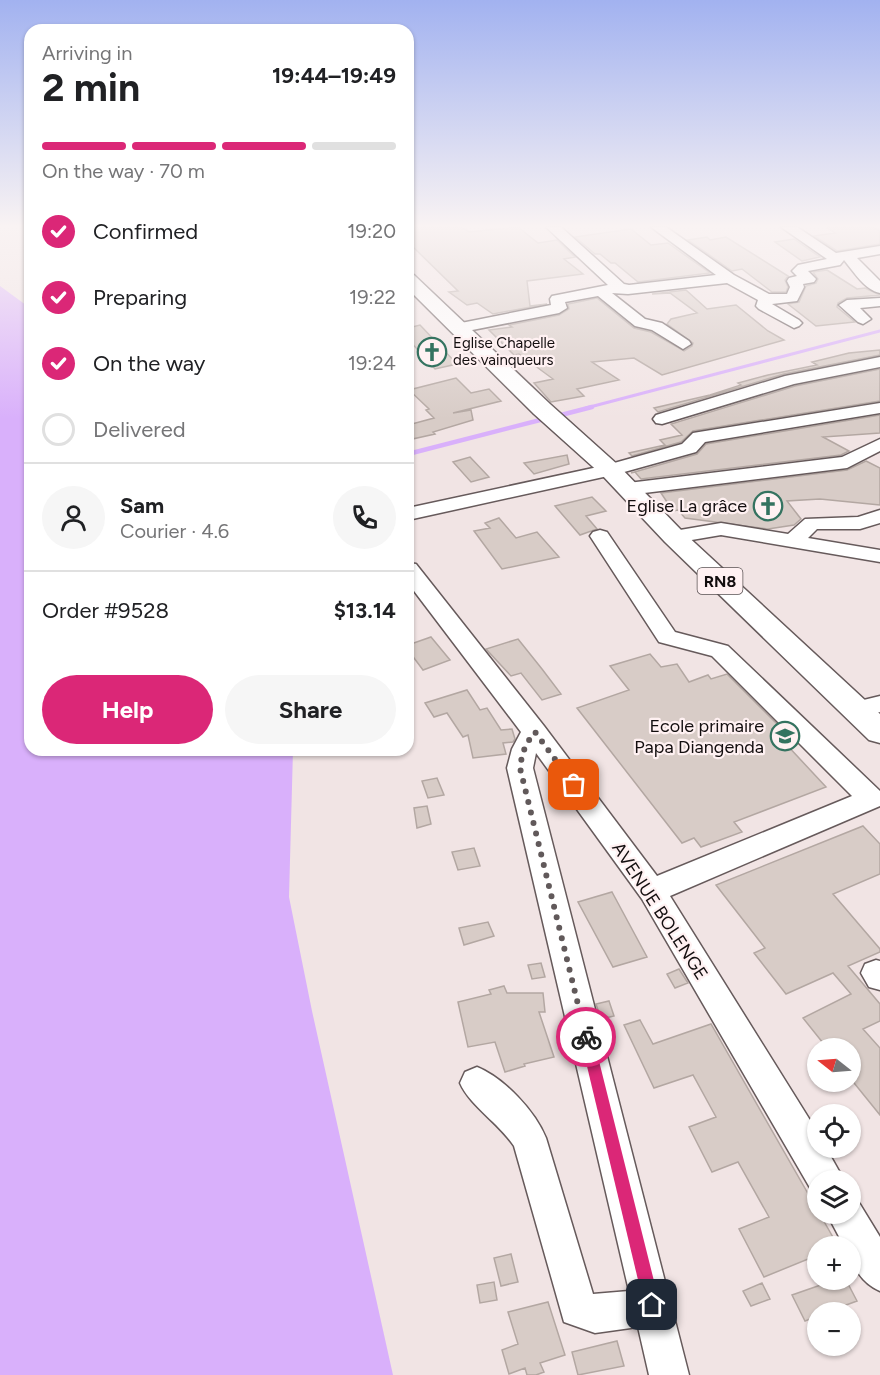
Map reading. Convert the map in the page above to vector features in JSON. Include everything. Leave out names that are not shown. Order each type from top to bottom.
[{"type":"main road","name":"RN8","points":[[420,291],[618,479],[674,537],[868,707],[880,732]]},
{"type":"street","points":[[457,328],[560,308],[557,299],[600,291]]},
{"type":"street","points":[[601,291],[640,323],[657,326],[683,344]]},
{"type":"street","points":[[754,291],[766,299],[792,298],[795,291]]},
{"type":"street","points":[[766,299],[764,306],[794,323]]},
{"type":"street","points":[[863,320],[847,305],[880,302]]},
{"type":"street","points":[[662,418],[791,380],[880,362]]},
{"type":"street","points":[[618,479],[689,448],[699,437],[861,409],[880,408]]},
{"type":"street","points":[[861,409],[880,429]]},
{"type":"street","points":[[414,513],[618,479],[847,462],[880,444]]},
{"type":"street","points":[[794,540],[812,523],[860,523],[880,516]]},
{"type":"street","points":[[674,537],[721,529],[880,556]]},
{"type":"street","points":[[600,536],[667,637],[720,651],[871,799],[652,891]]},
{"type":"street","name":"AVENUE BOLENGE","points":[[414,577],[535,732],[652,891],[820,1170]]},
{"type":"street","points":[[535,732],[526,742],[520,768],[669,1375]]},
{"type":"street","points":[[477,1083],[515,1118],[529,1138],[578,1308],[587,1314],[597,1314],[652,1305]]},
{"type":"street","points":[[851,1224],[880,1272]]},
{"type":"shaded area","points":[[0,291],[7,291],[24,304],[24,756],[293,756],[289,897],[393,1375],[0,1375]]},
{"type":"building","points":[[528,291],[530,306],[547,304],[493,314],[477,303],[467,305],[449,292]]},
{"type":"building","points":[[687,291],[707,309],[736,305],[768,331],[784,340],[662,375],[634,358],[592,362],[619,380],[577,389],[584,396],[551,402],[534,383],[553,379],[519,354],[514,355],[489,330],[512,327],[509,325],[559,315],[569,309],[568,304],[597,298],[634,328],[651,332],[684,351],[692,346],[693,343],[667,324],[671,319],[697,313],[670,293],[652,294]]},
{"type":"building","points":[[804,291],[872,291],[880,295],[847,298],[838,303],[837,307],[855,322],[816,326],[788,304],[799,302]]},
{"type":"building","name":"Eglise Chapelle des vainqueurs","points":[[420,325],[457,364],[435,369],[414,346],[414,326]]},
{"type":"building","points":[[880,350],[880,355],[784,374],[658,412],[654,408],[710,395],[741,385],[738,383],[768,375],[817,365],[812,362],[849,353]]},
{"type":"building","points":[[880,369],[880,401],[693,431],[681,442],[632,456],[629,453],[665,445],[660,440],[682,435],[671,424],[795,386]]},
{"type":"building","points":[[456,378],[471,393],[489,389],[501,401],[453,413],[471,410],[473,420],[433,432],[435,434],[414,439],[414,423],[434,418],[426,410],[429,409],[414,395],[414,389]]},
{"type":"building","points":[[880,415],[880,433],[823,437],[849,451],[841,455],[641,479],[635,472],[631,473],[697,454],[706,444]]},
{"type":"building","points":[[567,455],[569,464],[534,474],[524,463]]},
{"type":"building","points":[[470,457],[489,477],[471,482],[453,462]]},
{"type":"building","points":[[866,461],[880,468],[880,505],[820,499],[787,501],[801,519],[794,525],[768,529],[685,518],[678,510],[673,511],[661,493],[847,470]]},
{"type":"building","points":[[592,497],[606,511],[586,516],[597,529],[580,535],[555,506]]},
{"type":"building","points":[[499,518],[516,538],[537,532],[559,557],[502,569],[474,531],[490,528],[485,523]]},
{"type":"building","points":[[431,637],[450,660],[423,670],[414,658],[414,643]]},
{"type":"building","points":[[518,639],[561,694],[542,700],[521,673],[511,676],[486,649]]},
{"type":"building","points":[[650,654],[661,667],[677,664],[689,682],[708,675],[711,679],[727,674],[779,726],[772,729],[826,787],[734,822],[742,832],[701,847],[694,838],[682,843],[577,708],[629,690],[610,666]]},
{"type":"building","points":[[467,690],[480,710],[487,708],[501,730],[512,729],[515,739],[513,742],[503,743],[506,754],[473,758],[468,735],[463,737],[447,713],[434,717],[425,703]]},
{"type":"building","points":[[437,778],[444,795],[428,798],[422,781]]},
{"type":"building","points":[[427,806],[431,824],[417,828],[414,808]]},
{"type":"building","points":[[863,826],[880,844],[880,874],[833,894],[880,949],[880,952],[848,966],[880,1004],[880,1021],[863,1029],[880,1048],[880,1115],[861,1092],[861,1038],[819,1038],[803,1018],[851,994],[833,973],[786,994],[754,953],[765,948],[716,885]]},
{"type":"building","points":[[474,848],[480,866],[458,870],[452,852]]},
{"type":"building","points":[[612,892],[647,957],[613,967],[578,902]]},
{"type":"building","points":[[488,922],[494,936],[464,945],[459,928]]},
{"type":"building","points":[[541,963],[545,977],[532,979],[528,965]]},
{"type":"building","points":[[679,969],[688,983],[675,988],[667,974]]},
{"type":"building","points":[[504,986],[507,993],[543,993],[545,1012],[539,1012],[554,1057],[524,1064],[525,1066],[505,1072],[495,1042],[468,1047],[458,1002],[491,994],[489,990]]},
{"type":"building","points":[[609,1001],[614,1016],[601,1019],[596,1004]]},
{"type":"building","points":[[640,1020],[653,1044],[711,1024],[807,1192],[807,1224],[825,1224],[832,1236],[807,1236],[807,1259],[764,1277],[739,1229],[769,1217],[738,1162],[712,1172],[689,1127],[716,1117],[693,1075],[654,1088],[624,1025]]},
{"type":"building","points":[[511,1254],[518,1282],[501,1286],[494,1258]]},
{"type":"building","points":[[494,1282],[497,1300],[480,1303],[477,1285]]},
{"type":"building","points":[[762,1283],[770,1299],[751,1306],[743,1291]]},
{"type":"building","points":[[807,1290],[851,1290],[857,1301],[807,1302],[807,1320],[805,1321],[792,1295]]},
{"type":"building","points":[[548,1302],[565,1355],[540,1363],[544,1372],[536,1375],[527,1375],[525,1368],[509,1374],[502,1350],[518,1344],[508,1312]]},
{"type":"building","points":[[617,1341],[624,1366],[578,1375],[572,1352]]},
{"type":"waterway","points":[[586,408],[880,331]]},
{"type":"waterway","points":[[557,416],[592,407]]},
{"type":"waterway","points":[[414,452],[548,418]]},
{"type":"way so far","points":[[574,785],[535,732],[526,742],[520,768],[586,1037]]},
{"type":"place","name":"Eglise Chapelle des vainqueurs","points":[[432,352]]},
{"type":"place","name":"Eglise La grâce","points":[[768,506]]},
{"type":"place","name":"Ecole primaire Papa Diangenda","points":[[785,736]]},
{"type":"route","points":[[586,1037],[652,1305]]}]
